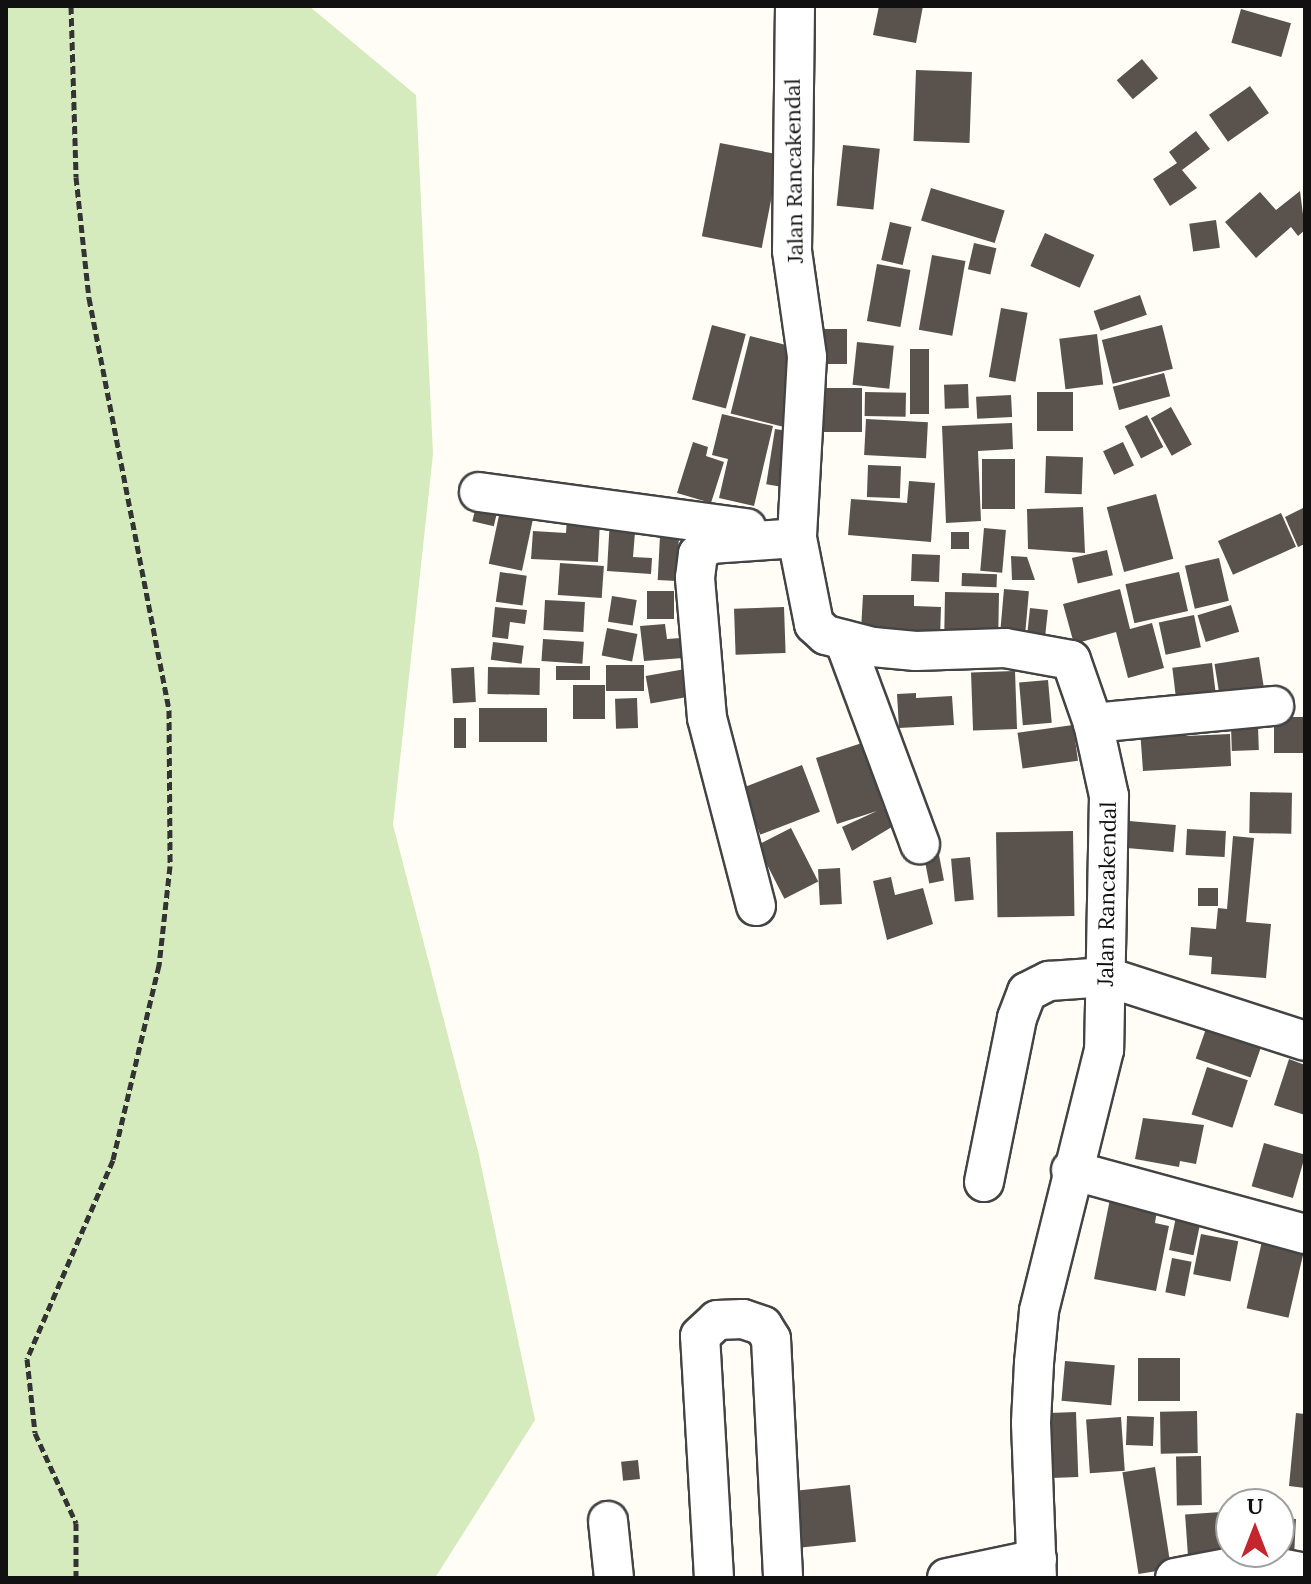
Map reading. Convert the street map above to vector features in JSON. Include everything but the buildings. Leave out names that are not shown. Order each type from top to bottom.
[{"type":"street","name":"Jalan Rancakendal","points":[[795,6],[792,251],[807,357],[797,528],[814,624],[844,640],[916,651],[1005,648],[1071,660],[1093,723],[1109,796],[1103,898],[1107,977],[1100,1076],[1071,1170],[1039,1311],[1034,1363],[1037,1568]]},
{"type":"street","points":[[479,492],[737,528],[797,528]]},
{"type":"street","points":[[756,906],[707,718],[695,578],[698,554],[710,544],[797,528]]},
{"type":"street","points":[[844,640],[920,844]]},
{"type":"street","points":[[1093,723],[1274,706]]},
{"type":"street","points":[[984,1182],[1027,992],[1077,975],[1107,977],[1305,1041]]},
{"type":"street","points":[[1071,1170],[1305,1234]]},
{"type":"street","points":[[714,1578],[700,1336],[717,1320],[743,1319],[763,1326],[771,1339],[783,1578]]},
{"type":"street","points":[[608,1521],[614,1578]]},
{"type":"street","points":[[1175,1578],[1226,1573],[1254,1563],[1305,1573]]},
{"type":"street","points":[[947,1578],[1037,1568]]},
{"type":"path","points":[[71,6],[76,177],[89,298],[169,710],[170,866],[159,965],[113,1160],[27,1359],[35,1433],[76,1523],[76,1578]]},
{"type":"green space","points":[[6,6],[309,6],[416,95],[433,454],[393,825],[478,1151],[535,1420],[435,1578],[6,1578]]}]
